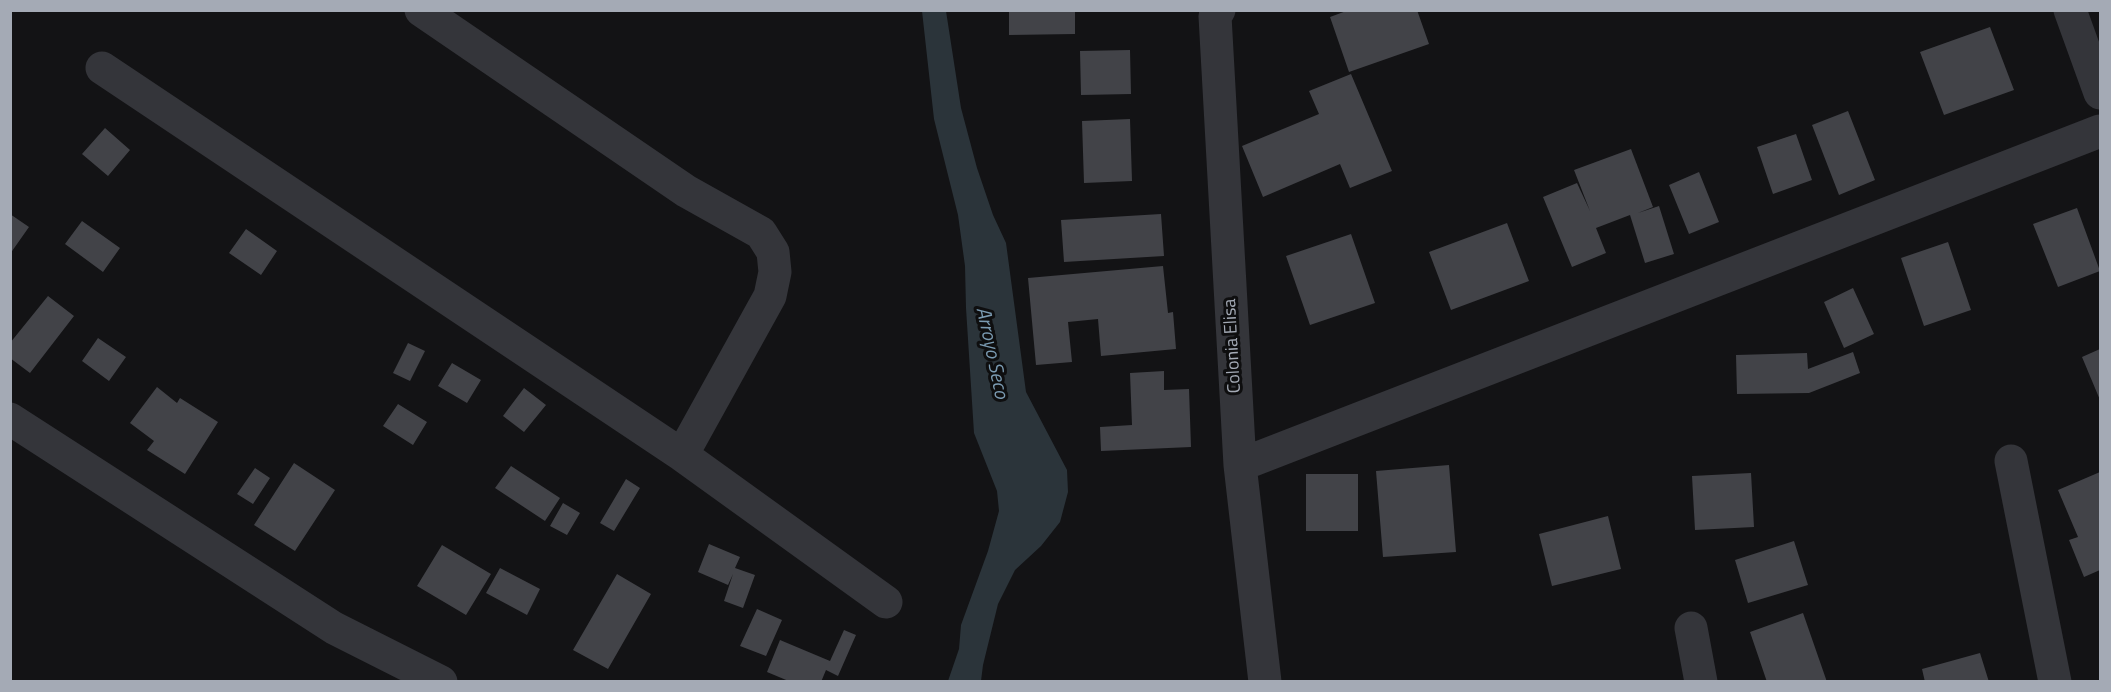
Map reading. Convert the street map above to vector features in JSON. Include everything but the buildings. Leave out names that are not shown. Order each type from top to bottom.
[{"type":"street","points":[[421,10],[686,191],[760,233],[773,252],[775,272],[770,296],[682,455]]},
{"type":"street","points":[[2070,10],[2100,93]]},
{"type":"street","name":"Colonia Elisa","points":[[1217,12],[1240,465],[1265,681]]},
{"type":"street","points":[[102,68],[682,455],[886,602]]},
{"type":"street","points":[[1240,465],[2100,131]]},
{"type":"street","points":[[10,419],[334,628],[441,681]]},
{"type":"street","points":[[2011,461],[2055,681]]},
{"type":"street","points":[[1691,628],[1701,681]]},
{"type":"water","name":"Arroyo Seco","points":[[922,11],[946,11],[961,108],[977,168],[993,215],[1006,243],[1026,392],[1067,470],[1068,492],[1060,522],[1041,546],[1015,570],[998,604],[981,681],[948,681],[959,649],[961,625],[988,551],[999,511],[997,491],[974,433],[965,266],[958,215],[934,119]]}]
